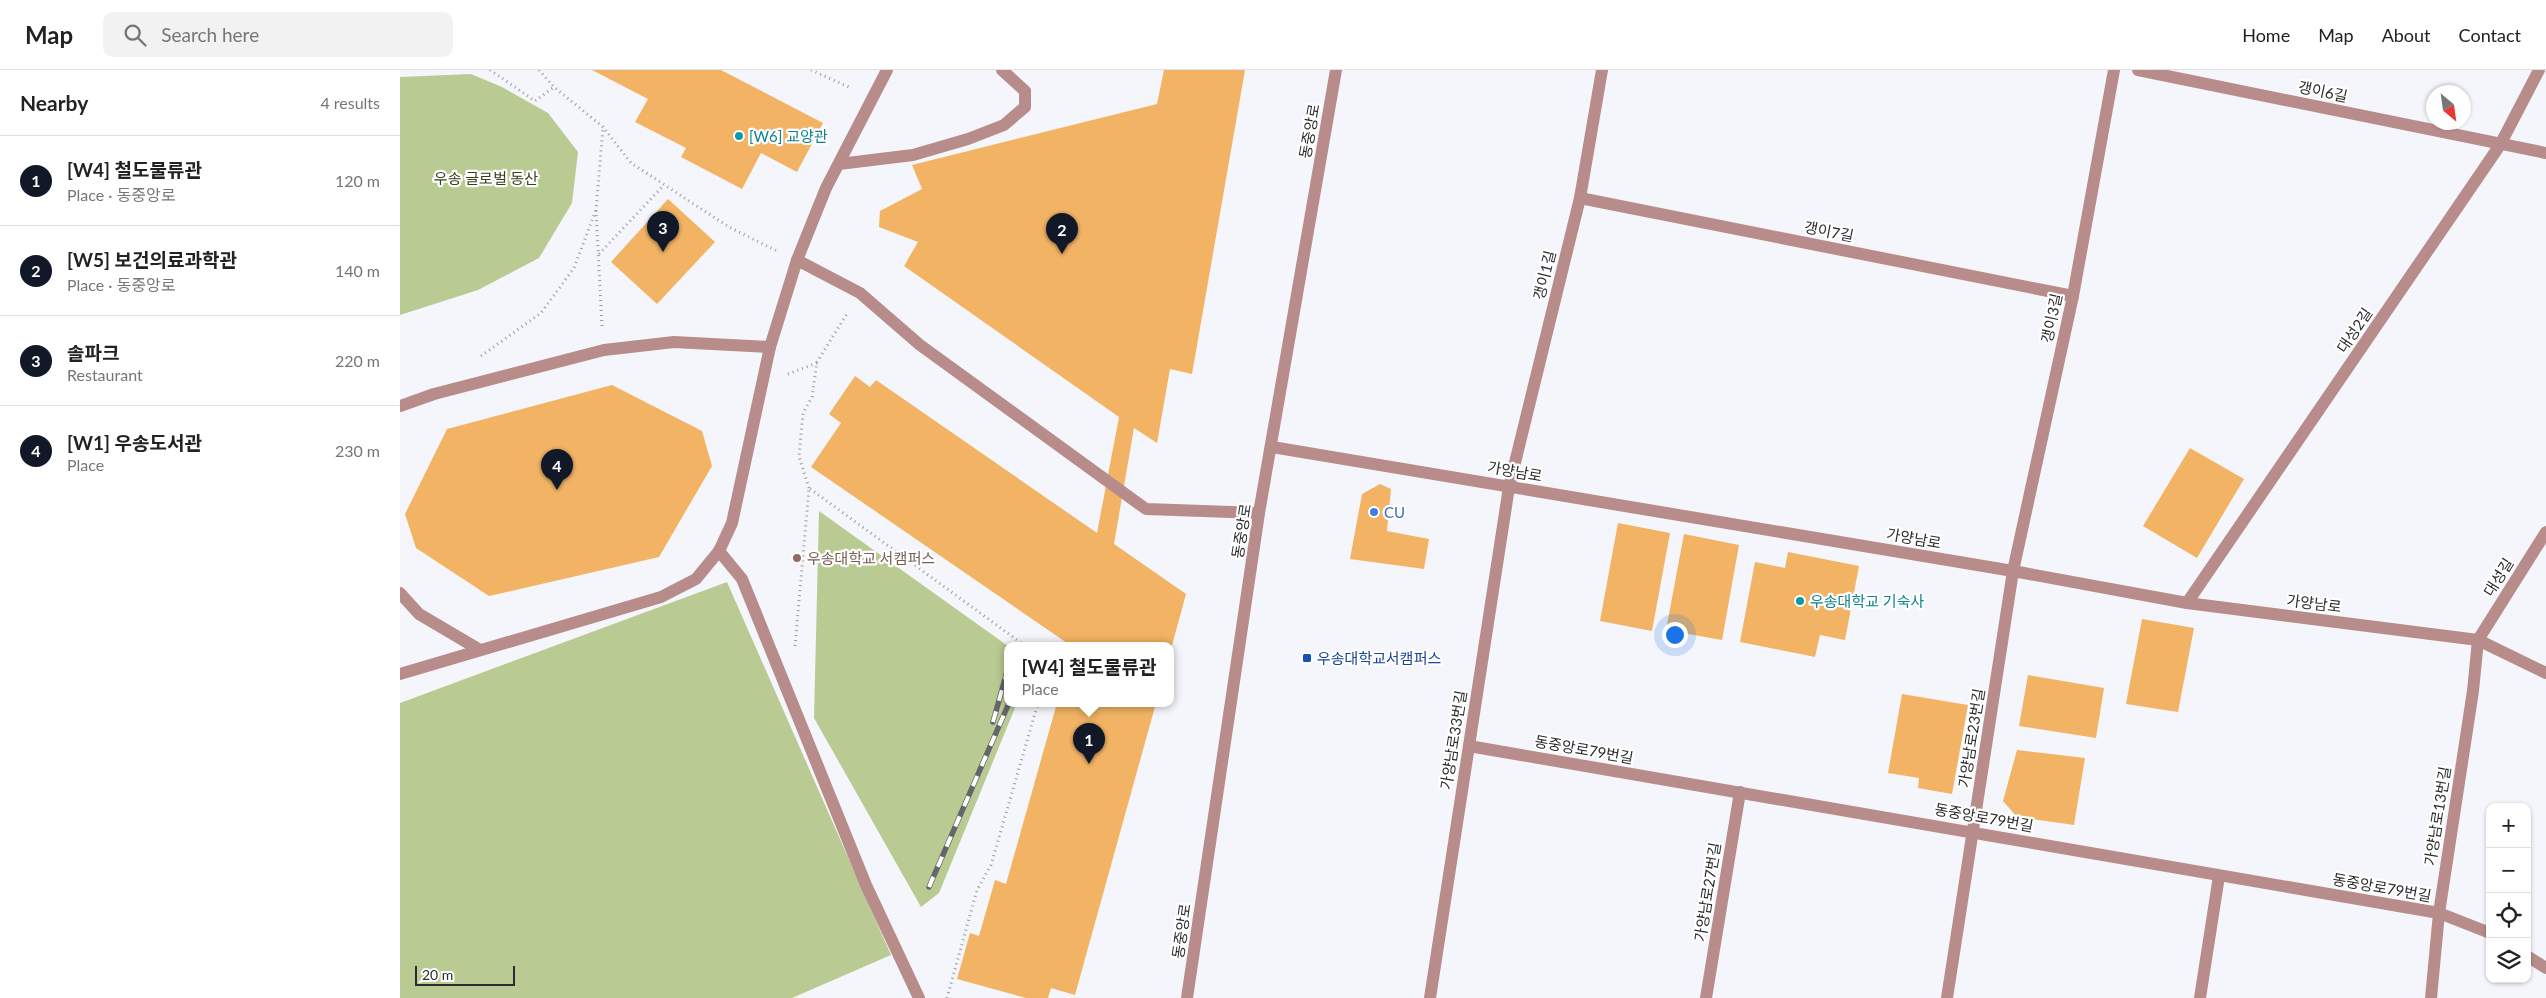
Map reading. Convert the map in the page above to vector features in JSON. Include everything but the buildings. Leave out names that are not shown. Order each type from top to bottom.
[{"type":"street","points":[[400,674],[661,597],[696,579],[719,551],[732,523],[770,347],[797,260],[839,164],[887,70]]},
{"type":"street","points":[[839,164],[913,156],[968,140],[1004,125],[1025,107],[1025,91],[1002,70]]},
{"type":"street","name":"동중앙로","points":[[1187,998],[1259,513],[1272,447],[1336,70]]},
{"type":"street","name":"갱이1길","points":[[1509,487],[1580,198],[1602,70]]},
{"type":"street","name":"갱이3길","points":[[2013,571],[2073,296],[2114,70]]},
{"type":"street","name":"갱이6길","points":[[2138,70],[2546,153]]},
{"type":"street","name":"대성2길","points":[[2187,603],[2500,145],[2539,70]]},
{"type":"street","name":"갱이7길","points":[[1580,198],[2073,296]]},
{"type":"street","points":[[797,260],[860,293],[920,345],[1146,509],[1259,513]]},
{"type":"street","points":[[400,406],[434,394],[604,350],[674,342],[770,347]]},
{"type":"street","name":"가양남로","points":[[1272,447],[2013,571],[2187,603],[2478,640],[2546,673]]},
{"type":"street","name":"가양남로33번길","points":[[1430,998],[1509,487]]},
{"type":"street","name":"대성길","points":[[2478,640],[2546,532]]},
{"type":"street","points":[[719,551],[742,579],[866,885],[919,998]]},
{"type":"street","name":"가양남로23번길","points":[[1948,998],[2013,571]]},
{"type":"street","points":[[400,593],[419,614],[480,650]]},
{"type":"street","name":"가양남로13번길","points":[[2430,998],[2439,913],[2473,691],[2478,640]]},
{"type":"street","name":"동중앙로79번길","points":[[1469,746],[1973,831],[2219,876],[2439,913],[2486,931]]},
{"type":"street","name":"가양남로27번길","points":[[1706,998],[1740,792]]},
{"type":"street","points":[[2200,998],[2219,876]]},
{"type":"street","points":[[2531,959],[2546,968]]},
{"type":"path","points":[[490,70],[535,101],[554,87]]},
{"type":"path","points":[[539,70],[554,87],[603,127],[631,163],[729,227],[797,260]]},
{"type":"path","points":[[810,70],[830,80],[873,96]]},
{"type":"path","points":[[603,127],[596,210],[604,350]]},
{"type":"path","points":[[598,254],[664,185]]},
{"type":"path","points":[[478,358],[541,313],[574,268],[596,210]]},
{"type":"path","points":[[795,651],[809,488],[799,457],[802,413],[812,397],[818,362],[860,293]]},
{"type":"path","points":[[809,488],[1020,642]]},
{"type":"path","points":[[947,998],[977,890],[991,865],[1037,707]]},
{"type":"green space","name":"우송 글로벌 동산","points":[[471,74],[502,87],[548,113],[578,152],[572,203],[539,258],[478,290],[400,315],[400,77]]},
{"type":"green space","points":[[819,511],[1004,643],[1004,707],[1015,707],[939,893],[921,907],[814,718]]},
{"type":"green space","points":[[727,582],[891,955],[792,998],[400,998],[400,703]]},
{"type":"railway","points":[[993,722],[1004,682]]},
{"type":"railway","points":[[929,887],[1007,707]]},
{"type":"place","name":"[W6] 교양관","points":[[739,136]]},
{"type":"place","name":"솔파크","points":[[663,252]]},
{"type":"place","name":"[W5] 보건의료과학관","points":[[1062,254]]},
{"type":"place","name":"[W1] 우송도서관","points":[[557,490]]},
{"type":"place","name":"CU","points":[[1374,512]]},
{"type":"place","name":"우송대학교 서캠퍼스","points":[[797,558]]},
{"type":"place","name":"우송대학교 기숙사","points":[[1800,601]]},
{"type":"place","name":"우송대학교서캠퍼스","points":[[1307,658]]},
{"type":"place","name":"[W4] 철도물류관","points":[[1089,764]]}]
